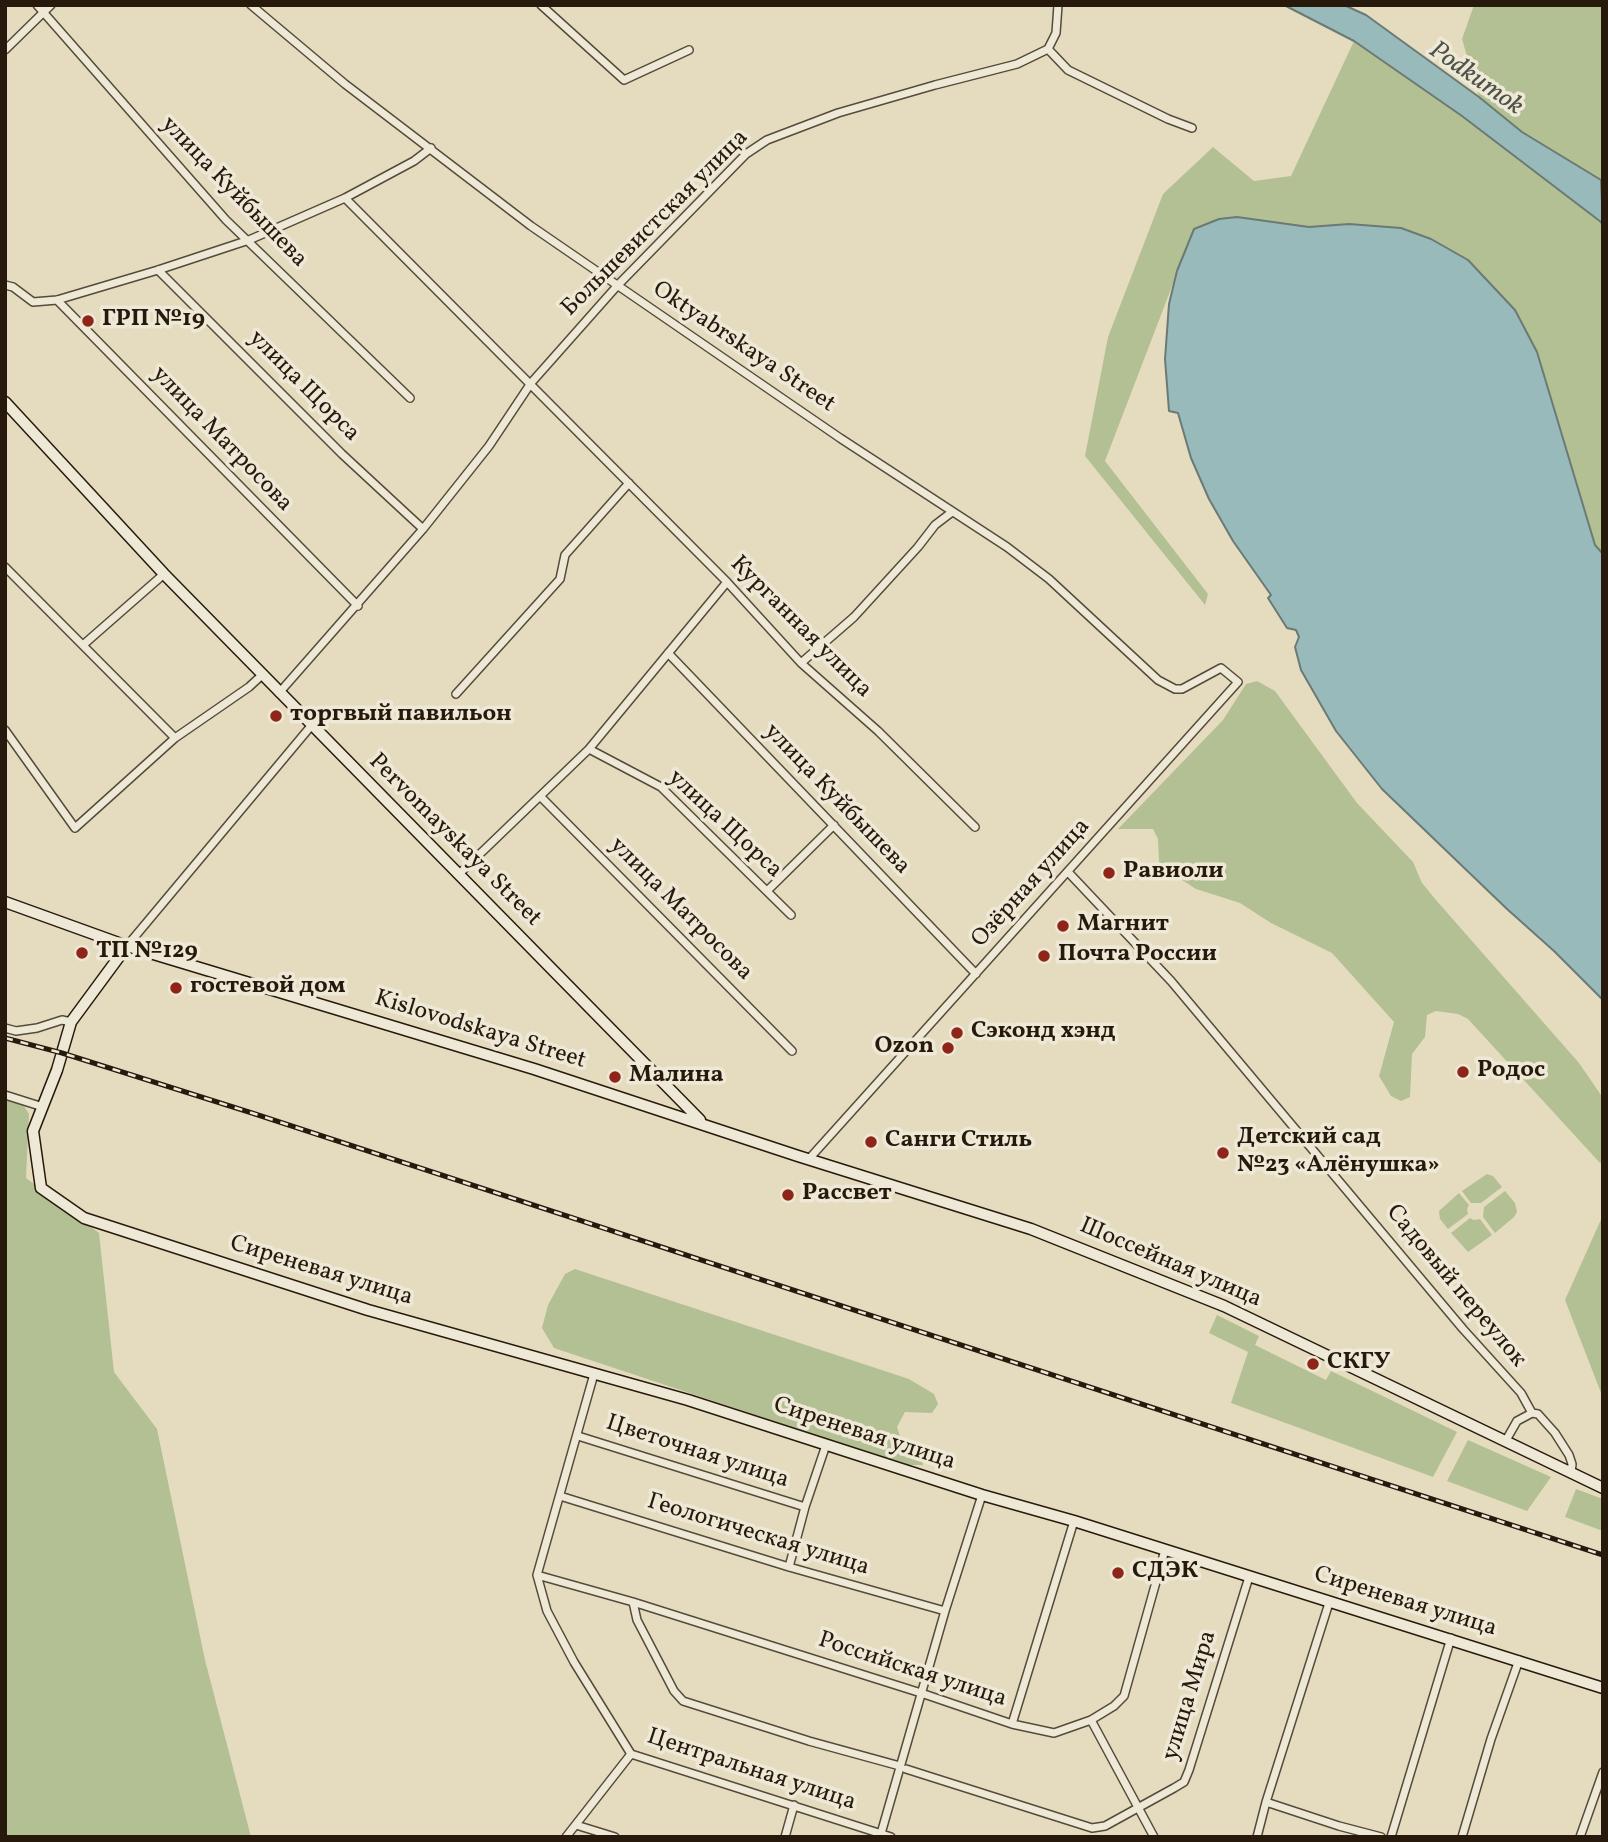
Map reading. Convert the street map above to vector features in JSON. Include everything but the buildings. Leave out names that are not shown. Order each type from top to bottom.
[{"type":"street","name":"улица Куйбышева","points":[[37,5],[226,220],[410,398]]},
{"type":"street","points":[[5,50],[51,5]]},
{"type":"street","name":"Oktyabrskaya Street","points":[[251,5],[345,84],[531,226],[1007,547],[1049,579],[1157,680],[1175,689],[1182,689]]},
{"type":"street","points":[[541,5],[624,80],[689,50]]},
{"type":"street","points":[[1058,5],[1056,33],[1048,49],[1068,70],[1192,128]]},
{"type":"street","name":"Большевистская улица","points":[[279,693],[423,529],[489,446],[531,383],[617,286],[746,154],[767,139],[838,113],[1017,64],[1048,49]]},
{"type":"street","points":[[5,285],[13,287],[33,302],[57,300],[158,270],[249,240],[345,198],[414,161],[430,148]]},
{"type":"street","name":"Курганная улица","points":[[345,198],[727,582],[801,663],[878,731],[975,827]]},
{"type":"street","name":"улица Щорса","points":[[158,270],[342,454],[423,529]]},
{"type":"street","name":"улица Матросова","points":[[57,300],[358,606]]},
{"type":"street","name":"Pervomayskaya Street","points":[[5,402],[164,574],[279,693],[703,1123]]},
{"type":"street","points":[[456,694],[560,579],[565,555],[629,483]]},
{"type":"street","points":[[801,663],[854,617],[935,525],[952,512]]},
{"type":"street","points":[[5,568],[175,738]]},
{"type":"street","points":[[83,645],[164,574]]},
{"type":"street","points":[[458,875],[589,749],[727,582]]},
{"type":"street","name":"улица Куйбышева","points":[[668,653],[976,974]]},
{"type":"street","name":"Озёрная улица","points":[[808,1160],[1238,682],[1221,668],[1182,689]]},
{"type":"street","points":[[5,730],[75,828],[175,738],[250,687],[262,675]]},
{"type":"street","points":[[128,946],[311,726]]},
{"type":"street","name":"улица Щорса","points":[[589,749],[662,787],[791,915]]},
{"type":"street","name":"улица Матросова","points":[[541,797],[792,1051]]},
{"type":"street","points":[[768,891],[834,825]]},
{"type":"street","name":"Садовый переулок","points":[[1069,873],[1171,981],[1463,1329],[1521,1393],[1532,1413],[1538,1414],[1555,1433],[1569,1455],[1571,1473]]},
{"type":"street","name":"Kislovodskaya Street","points":[[5,902],[128,946],[703,1123]]},
{"type":"street","name":"Сиреневая улица","points":[[128,946],[71,1023],[33,1131],[41,1188],[84,1218],[368,1310],[688,1400],[982,1495],[1074,1521],[1329,1603],[1451,1638],[1603,1688]]},
{"type":"street","points":[[5,1028],[16,1031],[62,1020],[71,1023]]},
{"type":"street","points":[[5,1095],[43,1107]]},
{"type":"street","name":"Шоссейная улица","points":[[703,1123],[808,1160],[1031,1229],[1211,1301],[1603,1488]]},
{"type":"street","points":[[537,1576],[594,1374]]},
{"type":"street","points":[[1505,1442],[1517,1421],[1532,1413]]},
{"type":"street","name":"Цветочная улица","points":[[578,1436],[805,1507]]},
{"type":"street","points":[[789,1566],[826,1445]]},
{"type":"street","points":[[881,1835],[903,1768],[945,1611],[982,1495]]},
{"type":"street","name":"Геологическая улица","points":[[560,1496],[945,1611]]},
{"type":"street","points":[[1012,1724],[1074,1521]]},
{"type":"street","name":"Российская улица","points":[[537,1576],[633,1602],[1012,1724],[1054,1733],[1091,1720],[1114,1706],[1124,1696],[1165,1550]]},
{"type":"street","name":"Центральная улица","points":[[537,1576],[547,1611],[574,1662],[631,1754],[891,1837]]},
{"type":"street","name":"улица Мира","points":[[633,1602],[636,1620],[674,1691],[683,1701],[1092,1828],[1105,1826],[1184,1782],[1249,1577]]},
{"type":"street","points":[[1257,1837],[1329,1603]]},
{"type":"street","points":[[1391,1837],[1451,1638]]},
{"type":"street","points":[[1462,1837],[1491,1739],[1519,1660]]},
{"type":"street","points":[[1091,1720],[1154,1837]]},
{"type":"street","points":[[565,1837],[631,1754]]},
{"type":"street","points":[[1580,1837],[1599,1795],[1603,1772]]},
{"type":"street","points":[[1266,1802],[1381,1837]]},
{"type":"street","points":[[785,1837],[794,1805]]},
{"type":"street","points":[[576,1825],[615,1837]]},
{"type":"green space","points":[[1474,5],[1603,5],[1603,183],[1522,132],[1479,97],[1462,39]]},
{"type":"green space","points":[[1354,41],[1462,116],[1601,222],[1603,554],[1349,224],[1309,227],[1237,217],[1194,229],[1105,461],[1208,594],[1205,605],[1085,456],[1108,337],[1163,194],[1213,147],[1254,181],[1291,176]]},
{"type":"green space","points":[[1257,681],[1275,691],[1357,803],[1413,862],[1422,883],[1579,1063],[1603,1098],[1603,1160],[1600,1163],[1468,1019],[1458,1014],[1436,1011],[1427,1015],[1425,1037],[1412,1054],[1410,1097],[1401,1101],[1391,1096],[1379,1076],[1394,1022],[1332,953],[1271,923],[1240,903],[1196,889],[1168,871],[1159,862],[1158,839],[1153,829],[1118,829],[1223,720],[1246,684]]},
{"type":"green space","points":[[5,1099],[24,1106],[29,1114],[26,1178],[99,1233],[114,1372],[157,1429],[205,1660],[251,1837],[5,1837]]},
{"type":"green space","points":[[1487,1174],[1493,1176],[1502,1187],[1481,1203],[1471,1203],[1462,1191]]},
{"type":"green space","points":[[1505,1191],[1515,1203],[1517,1212],[1495,1233],[1483,1217],[1484,1207]]},
{"type":"green space","points":[[1459,1193],[1469,1205],[1468,1214],[1448,1229],[1440,1219],[1439,1211]]},
{"type":"green space","points":[[1603,1215],[1603,1398],[1565,1300]]},
{"type":"green space","points":[[1470,1218],[1480,1219],[1492,1235],[1468,1252],[1451,1233]]},
{"type":"green space","points":[[575,1269],[909,1379],[934,1394],[938,1404],[932,1413],[905,1412],[897,1427],[902,1442],[922,1454],[923,1465],[906,1465],[554,1348],[542,1328],[548,1305],[565,1274]]},
{"type":"green space","points":[[1217,1315],[1259,1336],[1255,1345],[1326,1380],[1331,1371],[1457,1432],[1433,1477],[1231,1403],[1248,1352],[1209,1333]]},
{"type":"green space","points":[[1468,1440],[1551,1477],[1527,1511],[1447,1481]]},
{"type":"green space","points":[[1576,1489],[1603,1499],[1603,1531],[1565,1517]]},
{"type":"water","points":[[1284,5],[1344,5],[1366,15],[1479,97],[1522,132],[1601,180],[1603,226],[1462,116],[1354,41]]},
{"type":"water","points":[[1237,217],[1309,227],[1349,224],[1401,228],[1431,239],[1468,260],[1515,310],[1537,352],[1595,545],[1603,554],[1603,1000],[1382,789],[1336,731],[1301,670],[1295,647],[1299,637],[1296,630],[1287,628],[1268,598],[1271,595],[1233,541],[1209,499],[1191,458],[1178,413],[1169,411],[1165,359],[1169,304],[1177,271],[1194,229],[1219,219]]},
{"type":"railway","points":[[5,1038],[62,1053],[252,1113],[1603,1555]]},
{"type":"place","name":"ГРП №19","points":[[88,321]]},
{"type":"place","name":"торгвый павильон","points":[[276,716]]},
{"type":"place","name":"Равиоли","points":[[1109,873]]},
{"type":"place","name":"Магнит","points":[[1063,926]]},
{"type":"place","name":"ТП №129","points":[[82,953]]},
{"type":"place","name":"Почта России","points":[[1044,956]]},
{"type":"place","name":"гостевой дом","points":[[176,988]]},
{"type":"place","name":"Сэконд хэнд","points":[[957,1033]]},
{"type":"place","name":"Ozon","points":[[948,1048]]},
{"type":"place","name":"Родос","points":[[1463,1072]]},
{"type":"place","name":"Малина","points":[[615,1077]]},
{"type":"place","name":"Санги Стиль","points":[[871,1142]]},
{"type":"place","name":"Детский сад №23 «Алёнушка»","points":[[1223,1153]]},
{"type":"place","name":"Рассвет","points":[[788,1195]]},
{"type":"place","name":"СКГУ","points":[[1313,1364]]},
{"type":"place","name":"СДЭК","points":[[1118,1573]]},
{"type":"water label","name":"Podkumok","points":[[1475,80]]}]
